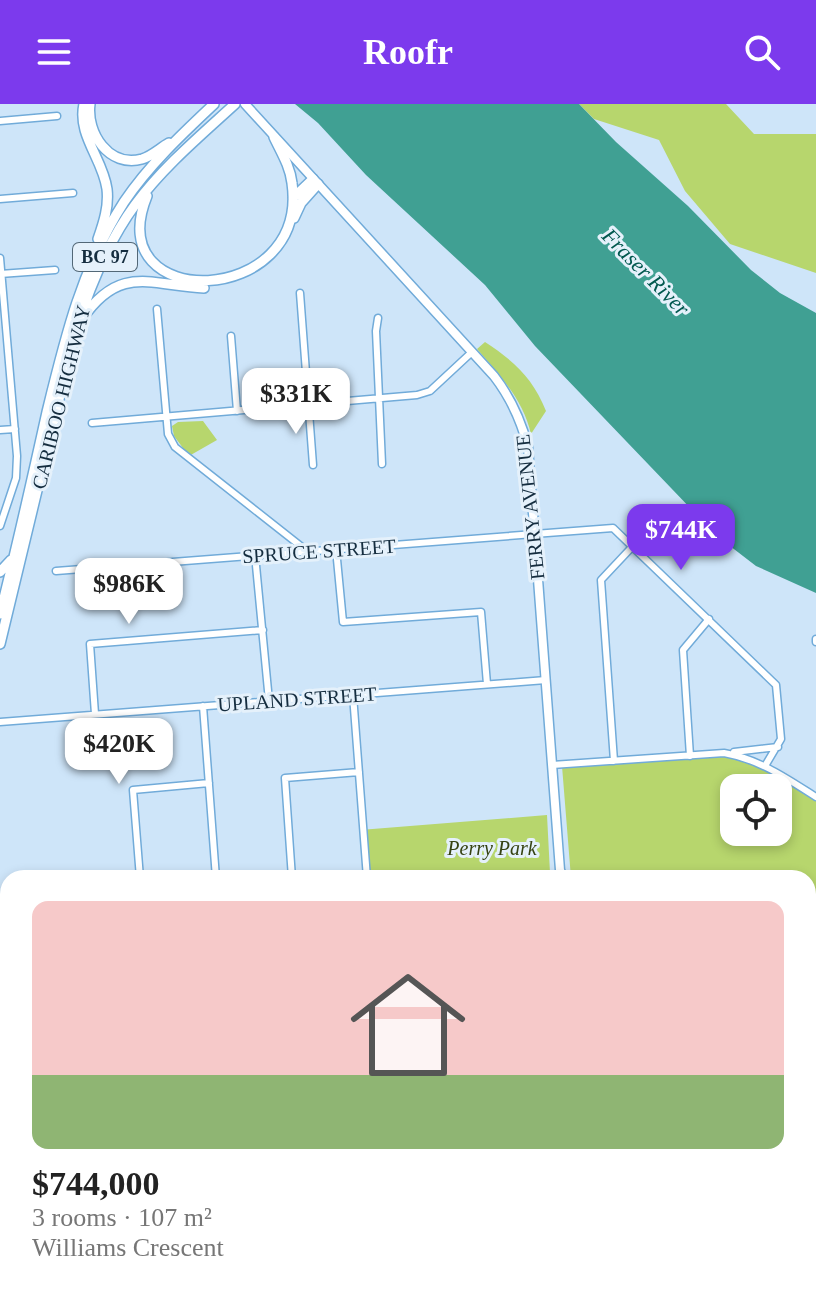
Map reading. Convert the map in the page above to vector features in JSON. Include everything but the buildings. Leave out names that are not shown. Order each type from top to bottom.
[{"type":"highway","points":[[84,104],[84,126],[104,175],[108,205],[90,264]]},
{"type":"highway","points":[[90,104],[90,120],[97,137],[108,152],[123,160],[150,156],[182,134]]},
{"type":"highway","name":"CARIBOO HIGHWAY","points":[[0,614],[69,324],[90,264],[125,201],[182,134],[214,104]]},
{"type":"highway","name":"CARIBOO HIGHWAY","points":[[0,644],[75,333],[99,267],[121,227],[150,189],[179,156],[233,106]]},
{"type":"highway","points":[[150,189],[138,223],[139,237],[154,262],[174,275],[208,282],[243,273],[266,258],[281,240],[293,198],[288,166],[274,137]]},
{"type":"highway","points":[[293,198],[316,181]]},
{"type":"highway","points":[[75,333],[92,306],[122,284],[146,280],[189,287],[218,287],[256,272],[285,241],[301,203],[316,181]]},
{"type":"highway","points":[[0,572],[13,557]]},
{"type":"highway","points":[[0,587],[3,602]]},
{"type":"main road","name":"FERRY AVENUE","points":[[245,104],[472,352],[509,396],[522,425],[528,447],[560,870]]},
{"type":"street","points":[[0,121],[57,116]]},
{"type":"street","points":[[0,199],[73,193]]},
{"type":"street","points":[[0,258],[15,429],[16,478],[0,526]]},
{"type":"street","points":[[1,274],[55,270]]},
{"type":"street","points":[[300,293],[313,465]]},
{"type":"street","points":[[157,309],[168,434],[185,457],[307,551]]},
{"type":"street","points":[[378,318],[382,464]]},
{"type":"street","points":[[231,336],[237,411]]},
{"type":"street","points":[[92,423],[417,395],[430,391],[472,352]]},
{"type":"street","points":[[0,354],[9,353]]},
{"type":"street","points":[[0,430],[15,429]]},
{"type":"street","name":"SPRUCE STREET","points":[[56,571],[613,528],[632,547]]},
{"type":"street","points":[[614,761],[601,580],[632,547],[776,685],[781,739],[765,766]]},
{"type":"street","points":[[336,549],[343,622],[481,612],[487,684]]},
{"type":"street","points":[[255,555],[269,701]]},
{"type":"street","points":[[690,756],[683,650],[709,619]]},
{"type":"street","points":[[95,714],[90,644],[263,630]]},
{"type":"street","name":"UPLAND STREET","points":[[0,722],[546,680]]},
{"type":"street","points":[[353,695],[366,870]]},
{"type":"street","points":[[203,706],[215,870]]},
{"type":"street","points":[[552,765],[778,747]]},
{"type":"street","points":[[724,753],[746,757],[765,766],[816,797]]},
{"type":"street","points":[[291,870],[285,778],[359,772]]},
{"type":"street","points":[[139,870],[133,790],[209,783]]},
{"type":"green space","points":[[579,104],[726,104],[754,134],[816,134],[816,273],[730,244],[685,191],[659,140],[594,119]]},
{"type":"green space","points":[[485,342],[522,371],[541,399],[546,411],[531,434],[516,399],[477,349]]},
{"type":"green space","points":[[203,421],[217,440],[189,456],[174,436],[172,426],[178,422]]},
{"type":"green space","points":[[723,752],[767,769],[775,774],[720,774],[720,846],[792,846],[792,785],[816,801],[816,870],[570,870],[562,766]]},
{"type":"green space","name":"Perry Park","points":[[547,815],[550,870],[363,870],[360,830]]},
{"type":"water","name":"Fraser River","points":[[295,104],[579,104],[751,270],[780,293],[816,313],[816,593],[756,566],[717,536],[535,346],[485,285],[366,175],[318,123]]}]
